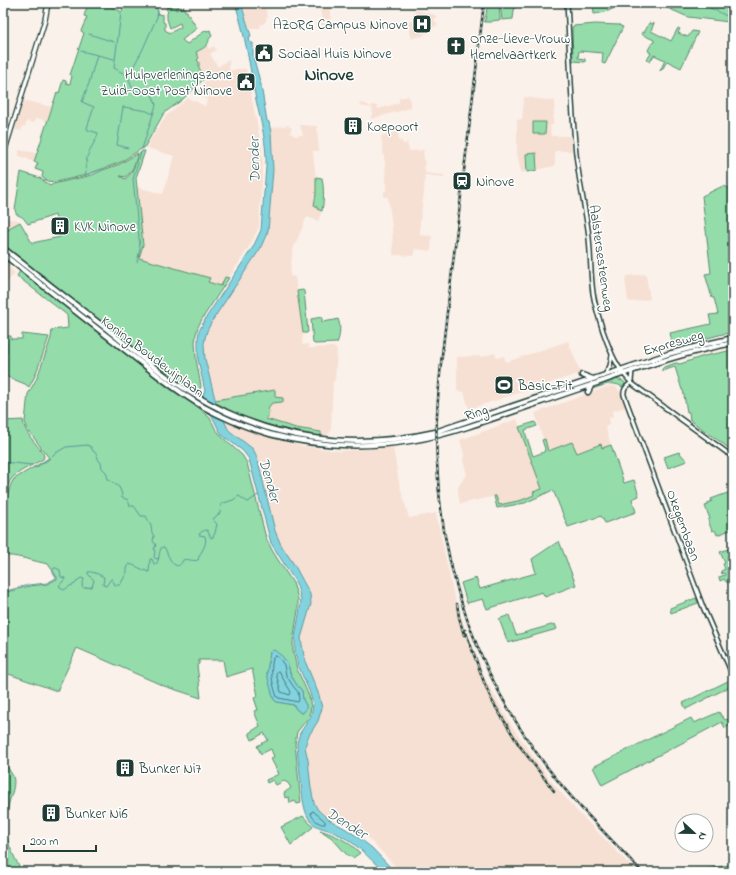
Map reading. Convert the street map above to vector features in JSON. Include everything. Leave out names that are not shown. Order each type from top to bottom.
[{"type":"highway","name":"Koning Boudewijnlaan","points":[[3,248],[164,374],[193,394],[232,415],[283,432],[317,439],[364,441],[427,436]]},
{"type":"highway","name":"Koning Boudewijnlaan","points":[[3,254],[155,374],[209,410],[232,420],[275,436],[334,446],[400,443],[427,436]]},
{"type":"highway","name":"Expresweg","points":[[621,372],[675,352],[733,338]]},
{"type":"highway","name":"Expresweg","points":[[621,372],[733,343]]},
{"type":"highway","name":"Ring","points":[[427,436],[605,375],[621,372]]},
{"type":"highway","name":"Ring","points":[[427,436],[467,427],[592,384],[621,372]]},
{"type":"highway","points":[[579,384],[580,376],[593,379]]},
{"type":"highway","points":[[588,392],[592,384]]},
{"type":"main road","points":[[3,156],[45,20],[48,3]]},
{"type":"main road","name":"Aalstersesteenweg","points":[[567,3],[576,153],[588,230],[595,302],[612,355],[621,372],[631,383],[733,457]]},
{"type":"main road","points":[[605,375],[610,366],[612,355]]},
{"type":"main road","points":[[631,383],[632,370]]},
{"type":"main road","name":"Okegembaan","points":[[631,383],[625,389],[624,395],[703,607],[733,676]]},
{"type":"shaded area","points":[[242,3],[277,4],[270,5],[265,8],[268,17],[263,24],[260,25],[261,28],[249,29]]},
{"type":"shaded area","points":[[320,3],[330,3],[330,26],[321,25],[322,20]]},
{"type":"shaded area","name":"AZORG Campus Ninove","points":[[416,10],[435,15],[437,17],[434,20],[438,25],[428,29],[429,33],[423,34],[424,36],[415,37],[412,39],[407,22],[415,20],[418,15],[414,13]]},
{"type":"shaded area","points":[[207,46],[209,49],[214,46],[216,50],[210,54],[218,67],[229,59],[229,70],[246,69],[262,149],[263,165],[259,227],[251,244],[229,278],[225,277],[222,286],[208,282],[209,278],[139,258],[143,245],[137,187],[163,194],[174,156],[147,148],[149,142],[166,116],[188,98],[205,106],[207,100],[196,92],[207,79],[199,68],[196,52]]},
{"type":"shaded area","points":[[409,96],[411,108],[371,119],[373,114],[372,108],[360,106],[361,103],[372,107],[372,105],[377,106],[378,109],[399,103],[399,98]]},
{"type":"shaded area","points":[[524,97],[555,101],[553,125],[550,125],[551,136],[570,136],[572,151],[555,151],[555,166],[521,173],[517,153],[517,120],[522,119]]},
{"type":"shaded area","points":[[22,100],[52,107],[47,121],[36,118],[34,123],[27,121],[25,127],[23,126],[21,131],[16,131],[15,122]]},
{"type":"shaded area","points":[[289,125],[289,127],[292,127],[290,133],[296,136],[303,135],[300,125],[317,126],[319,151],[313,151],[316,178],[314,205],[317,209],[322,211],[318,221],[307,217],[294,247],[290,276],[295,277],[303,333],[302,345],[308,344],[309,348],[333,347],[337,351],[335,381],[333,381],[331,431],[329,434],[321,436],[321,432],[296,428],[266,419],[268,408],[275,398],[275,390],[215,400],[204,352],[205,338],[209,326],[260,249],[266,237],[268,231],[273,170],[270,128]]},
{"type":"shaded area","points":[[398,131],[399,141],[402,141],[403,144],[406,144],[407,142],[409,151],[424,150],[425,173],[444,175],[444,177],[425,175],[420,235],[432,236],[431,251],[415,249],[414,256],[393,255],[392,226],[388,197],[384,197],[384,191],[386,191],[386,179],[381,136]]},
{"type":"shaded area","points":[[19,150],[37,153],[34,162],[19,156]]},
{"type":"shaded area","points":[[3,218],[18,220],[20,222],[9,228],[10,230],[3,230]]},
{"type":"shaded area","points":[[3,258],[11,264],[9,267],[15,273],[3,288]]},
{"type":"shaded area","points":[[646,274],[650,299],[631,302],[628,301],[625,279],[627,276]]},
{"type":"shaded area","points":[[568,341],[581,373],[469,409],[464,392],[457,391],[457,357],[481,357],[495,353],[497,358],[504,356],[506,362]]},
{"type":"shaded area","points":[[613,386],[621,392],[626,407],[612,411],[613,417],[609,418],[610,423],[605,426],[611,445],[602,448],[600,444],[576,453],[548,451],[535,413],[606,387]]},
{"type":"shaded area","points":[[517,419],[542,489],[533,493],[534,495],[522,500],[499,505],[496,496],[460,504],[458,487],[467,475],[460,440]]},
{"type":"shaded area","points":[[224,421],[270,438],[303,446],[340,451],[393,447],[399,482],[409,518],[436,513],[453,592],[472,649],[485,679],[512,726],[551,781],[577,811],[635,870],[629,872],[401,872],[366,836],[344,823],[328,819],[318,810],[313,799],[305,747],[308,737],[318,721],[322,708],[305,661],[301,638],[311,604],[310,594],[301,575],[278,540],[259,465],[253,449],[231,432]]},
{"type":"green space","points":[[88,3],[104,3],[122,12],[124,3],[154,3],[158,14],[163,15],[165,30],[170,33],[181,27],[180,23],[170,28],[166,8],[178,4],[179,7],[175,8],[176,10],[184,7],[185,11],[187,11],[188,15],[190,15],[197,28],[182,40],[187,44],[206,30],[210,30],[212,36],[203,48],[196,52],[199,58],[197,60],[199,62],[199,68],[206,77],[182,100],[164,113],[144,148],[121,162],[86,175],[56,182],[47,181],[42,177],[43,172],[35,169],[38,163],[34,162],[57,92],[59,93],[63,80],[70,84],[72,76],[70,75],[84,33],[81,31],[87,17],[84,16]]},
{"type":"green space","points":[[488,3],[499,3],[500,21],[484,22]]},
{"type":"green space","points":[[500,3],[515,3],[513,19],[502,20]]},
{"type":"green space","points":[[593,3],[609,3],[617,5],[613,9],[594,14]]},
{"type":"green space","points":[[656,3],[733,3],[733,27],[729,22],[688,17]]},
{"type":"green space","points":[[649,23],[654,23],[651,31],[671,41],[678,28],[680,29],[678,33],[688,37],[692,31],[698,32],[681,68],[667,61],[660,71],[665,60],[654,55],[650,62],[647,60],[651,53],[648,50],[654,40],[641,34],[642,32],[644,33]]},
{"type":"green space","points":[[595,24],[620,25],[623,27],[605,64],[602,63],[603,53],[579,51],[578,58],[585,59],[585,62],[573,61],[573,26]]},
{"type":"green space","points":[[533,122],[546,122],[545,134],[533,134]]},
{"type":"green space","points":[[142,151],[145,151],[136,178],[143,245],[139,258],[210,278],[208,282],[221,286],[225,277],[229,278],[202,319],[196,334],[196,359],[201,386],[199,394],[143,354],[3,244],[3,230],[9,230],[9,228],[20,222],[32,243],[60,237],[55,215],[28,224],[23,218],[16,214],[15,209],[21,172],[40,178],[50,186],[92,175],[120,164],[138,153],[130,173],[125,177],[120,176],[125,179],[132,172],[139,154]]},
{"type":"green space","points":[[536,153],[537,170],[527,172],[526,154]]},
{"type":"green space","points":[[316,177],[322,178],[324,194],[322,211],[317,209],[314,205],[316,194]]},
{"type":"green space","points":[[723,186],[733,189],[733,333],[723,334],[673,347],[670,333],[711,324],[709,315],[718,314],[705,274],[711,273],[702,196]]},
{"type":"green space","points":[[20,271],[167,387],[202,410],[210,418],[222,437],[242,455],[247,463],[266,538],[273,552],[293,583],[298,598],[293,651],[297,669],[309,696],[311,707],[308,718],[297,732],[295,744],[301,803],[297,804],[295,801],[290,803],[289,797],[285,798],[284,793],[291,788],[288,783],[284,781],[276,785],[273,780],[267,783],[266,780],[279,774],[271,759],[274,757],[271,749],[261,754],[257,746],[268,740],[264,733],[252,740],[249,733],[260,726],[254,711],[258,710],[254,698],[258,696],[252,669],[226,677],[223,660],[199,660],[199,664],[197,665],[201,698],[164,686],[77,648],[57,691],[3,672],[3,593],[29,586],[47,584],[57,579],[48,564],[19,557],[3,556],[3,509],[14,479],[49,458],[28,430],[25,422],[28,394],[37,378],[51,338],[52,330],[68,328],[67,315],[17,276]],"holes":[[[270,652],[288,664],[290,673],[302,691],[303,700],[306,705],[303,713],[296,709],[294,705],[277,702],[267,674]]]},
{"type":"green space","points":[[303,290],[307,333],[303,333],[297,291]]},
{"type":"green space","points":[[322,317],[322,322],[338,319],[340,331],[337,343],[313,343],[311,319]]},
{"type":"green space","points":[[22,334],[49,337],[35,376],[29,387],[3,375],[3,352],[7,352],[7,343],[3,343],[3,336],[11,336],[11,339],[22,339]]},
{"type":"green space","points":[[733,350],[733,451],[690,420],[683,390],[675,367],[662,371],[662,369],[676,363],[680,364],[704,356]]},
{"type":"green space","points":[[616,379],[623,381],[625,386],[623,387],[611,384],[592,389],[596,386]]},
{"type":"green space","points":[[275,390],[275,397],[283,398],[283,402],[272,403],[268,408],[269,412],[266,419],[296,428],[321,432],[321,436],[301,433],[252,420],[216,403],[215,400]]},
{"type":"green space","points":[[23,420],[28,434],[43,453],[44,457],[12,478],[3,502],[3,421]]},
{"type":"green space","points":[[535,422],[537,426],[525,430],[533,456],[544,452],[545,449],[542,440],[545,439],[548,451],[572,442],[577,453],[601,444],[602,448],[611,445],[624,483],[634,480],[639,496],[632,499],[636,512],[605,523],[601,516],[568,527],[553,490],[525,503],[497,508],[494,496],[496,496],[499,505],[522,500],[534,495],[533,492],[542,489],[519,427]]},
{"type":"green space","points":[[679,452],[687,461],[668,468],[664,457]]},
{"type":"green space","points":[[733,491],[733,529],[717,535],[715,530],[712,531],[708,520],[710,519],[705,506],[712,501],[711,499]]},
{"type":"green space","points":[[559,541],[576,585],[545,597],[542,592],[487,609],[483,599],[467,603],[461,583],[476,578],[480,589],[536,573],[532,559]]},
{"type":"green space","points":[[733,547],[733,594],[728,582],[724,579],[720,581],[719,577],[725,575],[724,573],[722,574],[721,571],[725,569],[723,564],[725,563],[720,552]]},
{"type":"green space","points":[[696,598],[698,603],[671,613],[670,608]]},
{"type":"green space","points":[[509,615],[516,635],[555,624],[557,629],[508,643],[499,619]]},
{"type":"green space","points":[[732,679],[733,685],[686,709],[683,703]]},
{"type":"green space","points":[[719,712],[725,720],[729,719],[731,725],[725,728],[722,722],[602,785],[593,767],[691,718],[694,723]]},
{"type":"green space","points":[[3,760],[14,779],[14,786],[7,814],[6,831],[13,854],[22,872],[3,872]]},
{"type":"green space","points":[[303,816],[313,827],[291,845],[281,827]]},
{"type":"green space","points":[[320,830],[342,839],[360,853],[353,858],[347,855],[332,838]]},
{"type":"green space","points":[[733,864],[733,872],[692,872]]},
{"type":"water","points":[[235,3],[242,3],[251,36],[249,37],[250,43],[253,43],[253,56],[271,133],[273,170],[268,231],[260,249],[212,321],[207,331],[204,344],[205,359],[216,403],[228,429],[253,449],[256,455],[275,531],[281,545],[295,566],[310,594],[311,604],[301,638],[305,661],[319,695],[322,708],[318,721],[308,737],[305,747],[314,803],[318,810],[328,819],[346,829],[372,848],[395,872],[384,872],[354,844],[341,835],[314,824],[309,819],[305,809],[303,797],[297,743],[300,733],[311,716],[313,705],[310,693],[298,665],[295,652],[295,637],[301,600],[296,583],[271,543],[249,459],[243,451],[222,435],[212,416],[206,412],[203,395],[205,391],[198,359],[199,331],[207,316],[253,247],[261,230],[266,167],[266,150],[263,133],[239,15]]},
{"type":"water","points":[[274,650],[282,656],[288,664],[290,673],[302,691],[303,700],[306,705],[306,709],[303,713],[296,709],[294,705],[277,702],[274,700],[267,674],[270,652]]},
{"type":"waterway","points":[[128,76],[142,51],[157,17],[158,11],[154,3]]},
{"type":"waterway","points":[[700,3],[733,19]]},
{"type":"waterway","points":[[121,13],[114,68],[128,76],[134,90],[144,94],[151,91],[156,105],[142,149]]},
{"type":"waterway","points":[[89,34],[114,42]]},
{"type":"waterway","points":[[81,51],[114,59]]},
{"type":"waterway","points":[[97,55],[82,102],[94,107],[87,128],[88,130],[98,133],[87,158],[86,175],[102,169]]},
{"type":"waterway","points":[[128,148],[117,145],[123,107],[147,111],[153,114]]},
{"type":"waterway","points":[[140,248],[133,179],[141,153]]},
{"type":"waterway","points":[[137,262],[140,249]]},
{"type":"waterway","points":[[34,467],[35,468],[48,460],[54,454],[66,447],[87,445],[91,447],[97,454],[108,479],[119,487],[122,494],[121,497],[128,500],[130,506],[134,506],[141,516],[146,516],[154,536],[153,541],[156,545],[154,549],[154,557],[156,559],[159,558]]},
{"type":"waterway","points":[[3,462],[32,465]]},
{"type":"waterway","name":"Dender","points":[[3,592],[28,585],[47,583],[56,578],[53,572],[54,568],[60,570],[61,577],[65,578],[59,586],[64,590],[75,584],[81,578],[84,579],[83,588],[92,587],[94,580],[88,572],[96,573],[104,577],[103,585],[106,586],[111,579],[115,585],[120,585],[127,572],[129,564],[149,572],[150,559],[152,559],[154,564],[156,564],[162,547],[165,548],[170,559],[175,565],[178,566],[183,560],[198,560],[205,546],[206,540],[205,536],[199,535],[202,531],[207,530],[211,538],[213,537],[217,524],[213,520],[220,513],[221,504],[233,500],[239,496],[248,502],[258,495]]},
{"type":"railway","points":[[484,3],[441,363],[438,400],[436,437],[437,462],[440,503],[446,544],[468,623],[502,698],[523,733],[558,781],[593,821],[642,872]]},
{"type":"railway","points":[[457,604],[464,635]]},
{"type":"railway","points":[[465,630],[492,701],[519,745],[554,791]]},
{"type":"place","name":"AZORG Campus Ninove","points":[[422,24]]},
{"type":"place","name":"Onze-Lieve-Vrouw Hemelvaartkerk","points":[[456,46]]},
{"type":"place","name":"Sociaal Huis Ninove","points":[[264,53]]},
{"type":"place","name":"Hulpverleningszone Zuid-Oost Post Ninove","points":[[246,82]]},
{"type":"place","name":"Koepoort","points":[[353,126]]},
{"type":"place","name":"Ninove","points":[[462,181]]},
{"type":"place","name":"KVK Ninove","points":[[60,226]]},
{"type":"place","name":"Basic-Fit","points":[[504,385]]},
{"type":"place","name":"Bunker Ni7","points":[[125,768]]},
{"type":"place","name":"Bunker Ni6","points":[[51,813]]},
{"type":"district","name":"Ninove","points":[[329,74]]}]
